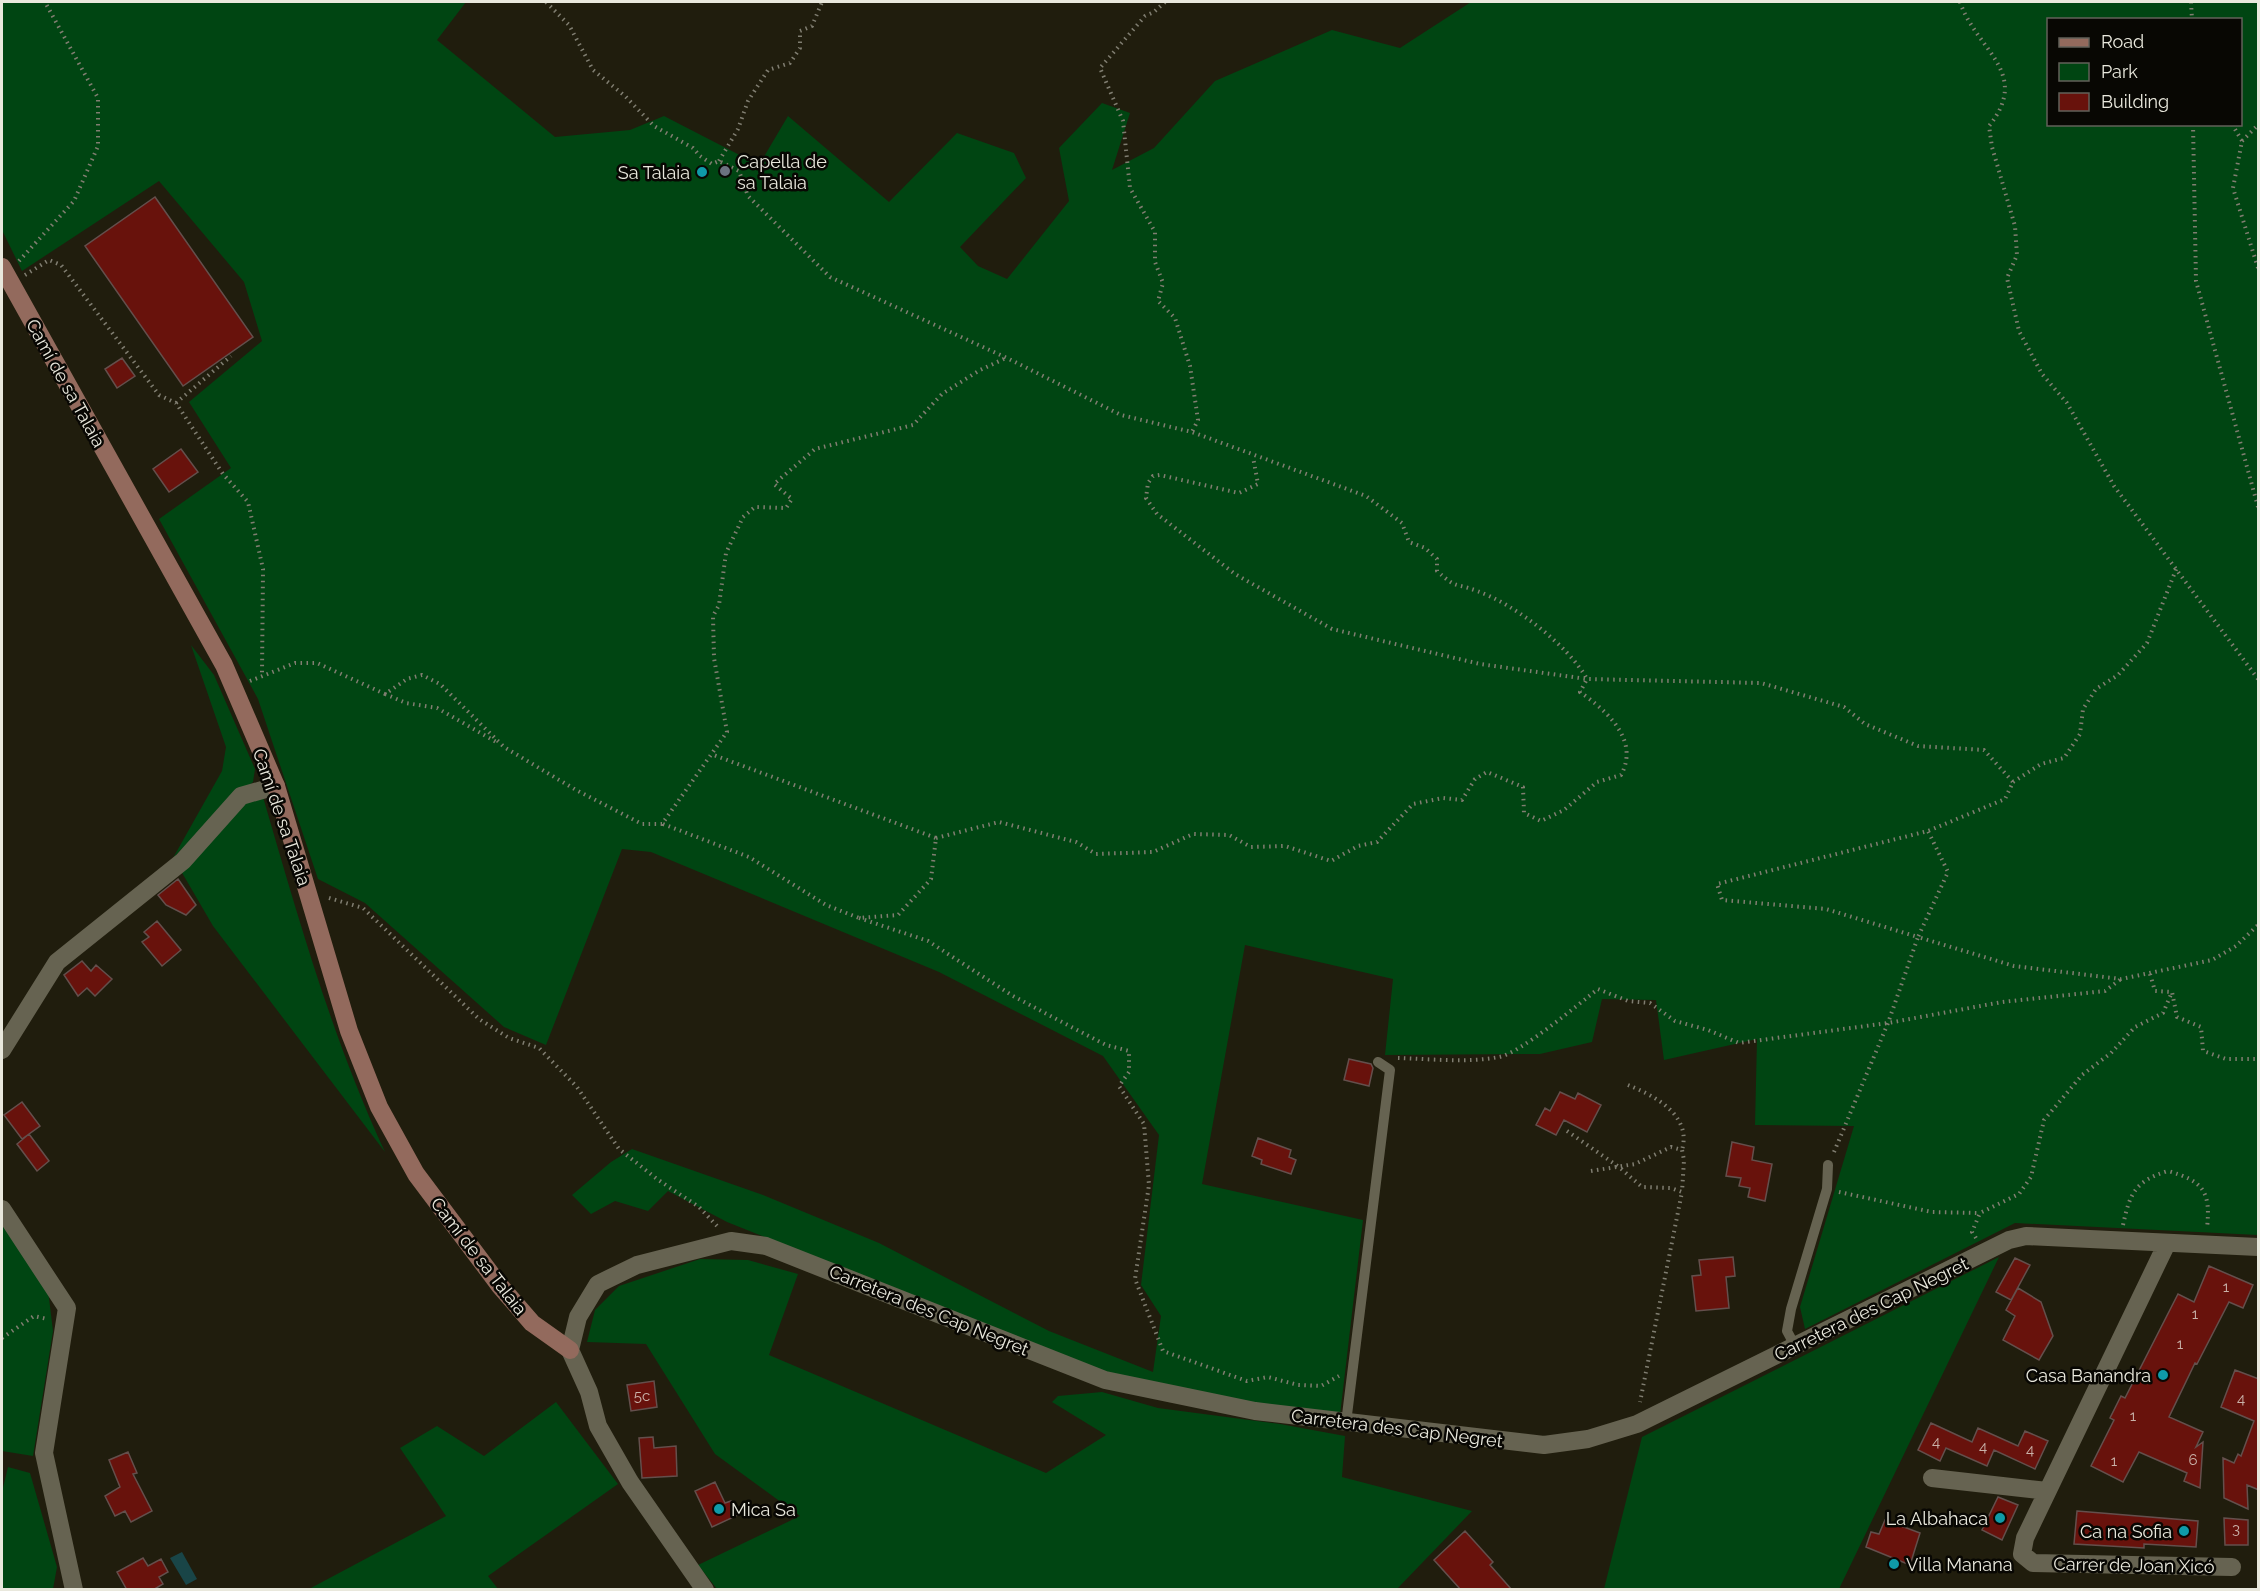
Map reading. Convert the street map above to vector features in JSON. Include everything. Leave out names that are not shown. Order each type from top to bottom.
[{"type":"street","name":"Camí de sa Talaia","points":[[6,275],[219,654],[276,786],[349,1031],[379,1107],[416,1174],[532,1323],[570,1350]]},
{"type":"street","points":[[2,1050],[57,962],[183,861],[242,796],[276,786]]},
{"type":"street","points":[[2,1209],[68,1308],[44,1453],[74,1590]]},
{"type":"street","name":"Carretera des Cap Negret","points":[[570,1350],[578,1317],[598,1284],[637,1265],[731,1241],[766,1246],[1105,1380],[1255,1411],[1346,1424],[1545,1444],[1588,1439],[1645,1420],[2009,1240],[2026,1236],[2259,1247]]},
{"type":"street","name":"Carrer de Joan Xicó","points":[[2167,1244],[2025,1538],[2022,1554],[2033,1563],[2232,1567]]},
{"type":"street","points":[[570,1350],[589,1392],[598,1426],[630,1482],[705,1590]]},
{"type":"street","points":[[1932,1478],[2047,1491]]},
{"type":"lane","points":[[1346,1424],[1390,1070],[1378,1062]]},
{"type":"lane","points":[[1795,1346],[1788,1331],[1791,1309],[1827,1189],[1828,1165]]},
{"type":"path","points":[[6,275],[75,201],[98,146],[98,98],[45,2]]},
{"type":"path","points":[[546,2],[569,25],[593,70],[625,96],[654,126],[693,147],[700,156],[712,164],[719,161],[738,129],[748,100],[768,70],[790,63],[800,48],[800,31],[812,26],[822,2]]},
{"type":"path","points":[[1165,2],[1154,12],[1145,16],[1100,68],[1123,121],[1130,188],[1155,232],[1155,262],[1163,283],[1158,301],[1174,318],[1190,366],[1198,420],[1192,432]]},
{"type":"path","points":[[1960,2],[2001,69],[2007,87],[2002,110],[1989,126],[1992,147],[2015,226],[2018,255],[2007,278],[2019,331],[2042,374],[2067,403],[2114,486],[2259,679]]},
{"type":"path","points":[[2191,2],[2192,18]]},
{"type":"path","points":[[2259,125],[2242,141],[2233,188],[2259,268]]},
{"type":"path","points":[[2193,126],[2196,281],[2259,507]]},
{"type":"path","points":[[2233,126],[2242,141]]},
{"type":"path","points":[[719,161],[739,171],[748,196],[830,277],[1007,358],[1121,415],[1192,432],[1366,496],[1401,523],[1408,542],[1425,548],[1437,559],[1437,571],[1454,586],[1477,590],[1518,611],[1578,662],[1587,679]]},
{"type":"path","points":[[6,275],[49,260],[62,265],[159,395],[176,403],[223,474],[248,502],[263,569],[262,674]]},
{"type":"path","points":[[176,403],[231,356]]},
{"type":"path","points":[[663,824],[727,732],[714,658],[713,616],[719,604],[726,553],[743,516],[755,507],[786,508],[792,499],[774,484],[815,449],[913,425],[942,394],[980,370],[1007,358]]},
{"type":"path","points":[[1253,456],[1258,484],[1239,493],[1160,475],[1153,476],[1148,483],[1146,498],[1156,514],[1235,574],[1332,629],[1480,664],[1587,679],[1761,683],[1844,707],[1865,724],[1918,746],[1984,750],[2013,782]]},
{"type":"path","points":[[2177,567],[2147,644],[2118,675],[2096,689],[2083,709],[2080,734],[2064,758],[2041,764],[2013,782],[2005,799],[1928,831],[1717,884],[1722,900],[1826,909],[2014,966],[2121,980],[2212,960],[2236,946],[2259,925]]},
{"type":"path","points":[[234,688],[262,674],[295,663],[317,663],[406,704],[437,708],[576,790],[642,824],[663,824],[749,856],[826,905],[928,941],[1013,996],[1106,1045],[1129,1051],[1129,1072],[1119,1086],[1144,1124],[1149,1185],[1135,1279],[1163,1351],[1247,1381],[1268,1377],[1298,1385],[1321,1386],[1353,1369]]},
{"type":"path","points":[[385,694],[407,679],[422,675],[440,684],[504,747]]},
{"type":"path","points":[[711,754],[936,838],[999,822],[1076,842],[1096,854],[1153,852],[1193,834],[1229,835],[1251,847],[1285,846],[1331,861],[1358,846],[1377,843],[1413,804],[1443,798],[1462,800],[1474,779],[1487,772],[1523,787],[1524,813],[1541,821],[1564,810],[1598,782],[1621,775],[1627,763],[1627,742],[1605,709],[1580,693],[1587,679]]},
{"type":"path","points":[[1828,1165],[1888,1023],[1918,938],[1948,872],[1928,831]]},
{"type":"path","points":[[859,918],[898,915],[931,879],[936,838]]},
{"type":"path","points":[[308,892],[363,908],[479,1019],[509,1038],[538,1048],[577,1087],[619,1149],[657,1179],[699,1207],[731,1241]]},
{"type":"path","points":[[2150,974],[2155,991],[2172,992]]},
{"type":"path","points":[[1390,1070],[1390,1064],[1397,1058],[1449,1060],[1502,1057],[1567,1015],[1598,989],[1628,1001],[1650,1003],[1675,1021],[1708,1030],[1739,1043],[1888,1023],[2002,1002],[2105,991],[2121,980]]},
{"type":"path","points":[[2172,992],[2177,1017],[2200,1028],[2203,1052],[2226,1059],[2259,1059]]},
{"type":"path","points":[[1827,1189],[1932,1212],[1980,1213],[2019,1194],[2031,1177],[2044,1120],[2082,1076],[2111,1053],[2135,1027],[2163,1013],[2172,992]]},
{"type":"path","points":[[1628,1085],[1660,1100],[1673,1112],[1681,1124],[1685,1140],[1682,1150],[1684,1160],[1682,1192],[1639,1398],[1645,1420]]},
{"type":"path","points":[[1567,1131],[1619,1167],[1642,1187],[1671,1188],[1682,1192]]},
{"type":"path","points":[[1592,1171],[1635,1164],[1671,1147],[1682,1150]]},
{"type":"path","points":[[2120,1241],[2129,1197],[2142,1182],[2168,1171],[2199,1183],[2206,1193],[2208,1215],[2205,1245]]},
{"type":"path","points":[[1980,1213],[1972,1232],[1984,1252]]},
{"type":"path","points":[[2,1338],[34,1316],[65,1324]]},
{"type":"green space","points":[[2,2],[466,2],[437,40],[555,137],[630,130],[664,116],[759,165],[788,116],[889,202],[957,133],[1014,153],[1026,178],[960,247],[978,266],[1007,279],[1069,201],[1059,148],[1102,103],[1130,113],[1112,170],[1154,148],[1215,81],[1332,30],[1400,48],[1471,2],[2258,2],[2258,1235],[2015,1223],[1805,1329],[1800,1307],[1854,1126],[1755,1125],[1757,1039],[1664,1060],[1656,1000],[1602,999],[1592,1042],[1540,1054],[1385,1055],[1393,979],[1245,945],[1202,1184],[1363,1220],[1340,1415],[1218,1399],[1110,1374],[727,1222],[668,1191],[648,1211],[615,1201],[591,1214],[572,1195],[611,1162],[632,1149],[763,1195],[879,1243],[1049,1331],[1153,1372],[1161,1316],[1141,1285],[1159,1135],[1103,1056],[939,972],[651,852],[622,849],[546,1045],[504,1027],[365,903],[318,879],[258,699],[159,519],[231,468],[189,402],[262,341],[244,282],[159,181],[22,271],[2,230]]},
{"type":"green space","points":[[191,645],[214,675],[255,769],[253,782],[227,803],[173,858],[222,771],[226,747]]},
{"type":"green space","points":[[263,797],[332,1021],[385,1152],[213,926],[181,871],[246,803]]},
{"type":"green space","points":[[2,1223],[48,1290],[53,1331],[33,1456],[2,1451]]},
{"type":"green space","points":[[1999,1257],[1839,1589],[1604,1589],[1642,1437]]},
{"type":"green space","points":[[700,1259],[748,1260],[798,1274],[769,1355],[1046,1473],[1106,1435],[1052,1402],[1058,1396],[1102,1392],[1158,1408],[1280,1424],[1345,1436],[1342,1477],[1472,1511],[1397,1589],[717,1589],[698,1565],[800,1516],[715,1454],[646,1344],[587,1342],[595,1310],[619,1286]]},
{"type":"green space","points":[[556,1402],[618,1484],[488,1576],[498,1589],[309,1589],[446,1516],[400,1448],[437,1426],[484,1456]]},
{"type":"green space","points":[[8,1467],[30,1473],[57,1567],[53,1589],[2,1589],[2,1492]]},
{"type":"water","points":[[182,1552],[197,1579],[186,1585],[170,1558]]},
{"type":"building","points":[[155,197],[253,337],[183,386],[85,246]]},
{"type":"building","points":[[122,358],[135,376],[117,388],[105,369]]},
{"type":"building","points":[[181,449],[198,472],[169,492],[153,469]]},
{"type":"building","points":[[178,879],[196,905],[186,915],[166,905],[158,895]]},
{"type":"building","points":[[157,921],[181,950],[162,966],[142,942],[149,937],[144,932]]},
{"type":"building","points":[[82,961],[91,971],[96,965],[112,979],[95,996],[87,988],[78,996],[64,975]]},
{"type":"building","points":[[1349,1059],[1371,1064],[1373,1068],[1369,1086],[1344,1080]]},
{"type":"building","points":[[1560,1092],[1575,1099],[1578,1093],[1601,1105],[1587,1132],[1564,1120],[1556,1135],[1536,1125],[1545,1108],[1550,1111]]},
{"type":"building","points":[[22,1102],[40,1126],[22,1139],[4,1115]]},
{"type":"building","points":[[29,1134],[49,1161],[37,1171],[17,1144]]},
{"type":"building","points":[[1258,1138],[1291,1150],[1289,1157],[1296,1160],[1291,1174],[1261,1164],[1262,1160],[1252,1156]]},
{"type":"building","points":[[1732,1142],[1754,1147],[1752,1160],[1772,1164],[1765,1201],[1748,1197],[1750,1188],[1739,1186],[1741,1178],[1726,1176]]},
{"type":"building","points":[[1733,1257],[1735,1276],[1726,1277],[1729,1308],[1696,1311],[1692,1276],[1701,1275],[1699,1260]]},
{"type":"building","points":[[2015,1258],[2030,1265],[2011,1300],[1996,1292]]},
{"type":"building","points":[[2209,1266],[2253,1285],[2243,1308],[2229,1302],[2197,1364],[2195,1363],[2169,1417],[2203,1432],[2196,1447],[2203,1442],[2200,1488],[2184,1481],[2187,1473],[2139,1452],[2123,1482],[2091,1466],[2114,1420],[2110,1418],[2121,1396],[2125,1398],[2178,1294],[2194,1302]]},
{"type":"building","points":[[2018,1288],[2041,1302],[2053,1336],[2039,1360],[2003,1340],[2015,1316],[2006,1310]]},
{"type":"building","points":[[2235,1370],[2259,1379],[2259,1490],[2247,1485],[2248,1509],[2224,1498],[2223,1458],[2234,1463],[2238,1454],[2241,1456],[2254,1421],[2221,1407]]},
{"type":"building","points":[[654,1381],[657,1407],[631,1411],[627,1385]]},
{"type":"building","points":[[1931,1423],[1972,1442],[1978,1428],[2018,1446],[2025,1431],[2048,1441],[2035,1469],[1994,1450],[1987,1466],[1946,1448],[1940,1461],[1918,1450]]},
{"type":"building","points":[[653,1437],[654,1448],[676,1446],[677,1476],[642,1478],[639,1438]]},
{"type":"building","points":[[128,1452],[137,1473],[133,1474],[152,1511],[131,1522],[125,1511],[115,1516],[105,1496],[120,1487],[109,1460]]},
{"type":"building","name":"Mica Sa","points":[[715,1482],[725,1503],[731,1501],[738,1515],[712,1527],[695,1491]]},
{"type":"building","name":"La Albahaca","points":[[1998,1497],[2018,1505],[2002,1540],[1982,1530]]},
{"type":"building","points":[[2077,1511],[2198,1521],[2196,1547],[2144,1544],[2144,1548],[2074,1544]]},
{"type":"building","points":[[2224,1518],[2248,1520],[2248,1545],[2225,1545]]},
{"type":"building","points":[[1885,1520],[1920,1533],[1910,1565],[1866,1547],[1871,1532],[1879,1534]]},
{"type":"building","points":[[1465,1531],[1493,1562],[1490,1565],[1512,1590],[1461,1590],[1434,1560]]},
{"type":"building","points":[[143,1558],[148,1566],[161,1559],[168,1572],[159,1577],[163,1584],[153,1590],[127,1590],[117,1572]]},
{"type":"place","name":"Capella de sa Talaia","points":[[725,171]]},
{"type":"place","name":"Sa Talaia","points":[[702,172]]},
{"type":"place","name":"Casa Banandra","points":[[2163,1375]]},
{"type":"place","name":"Mica Sa","points":[[719,1509]]},
{"type":"place","name":"La Albahaca","points":[[2000,1518]]},
{"type":"place","name":"Ca na Sofia","points":[[2184,1531]]},
{"type":"place","name":"Villa Manana","points":[[1894,1564]]}]
